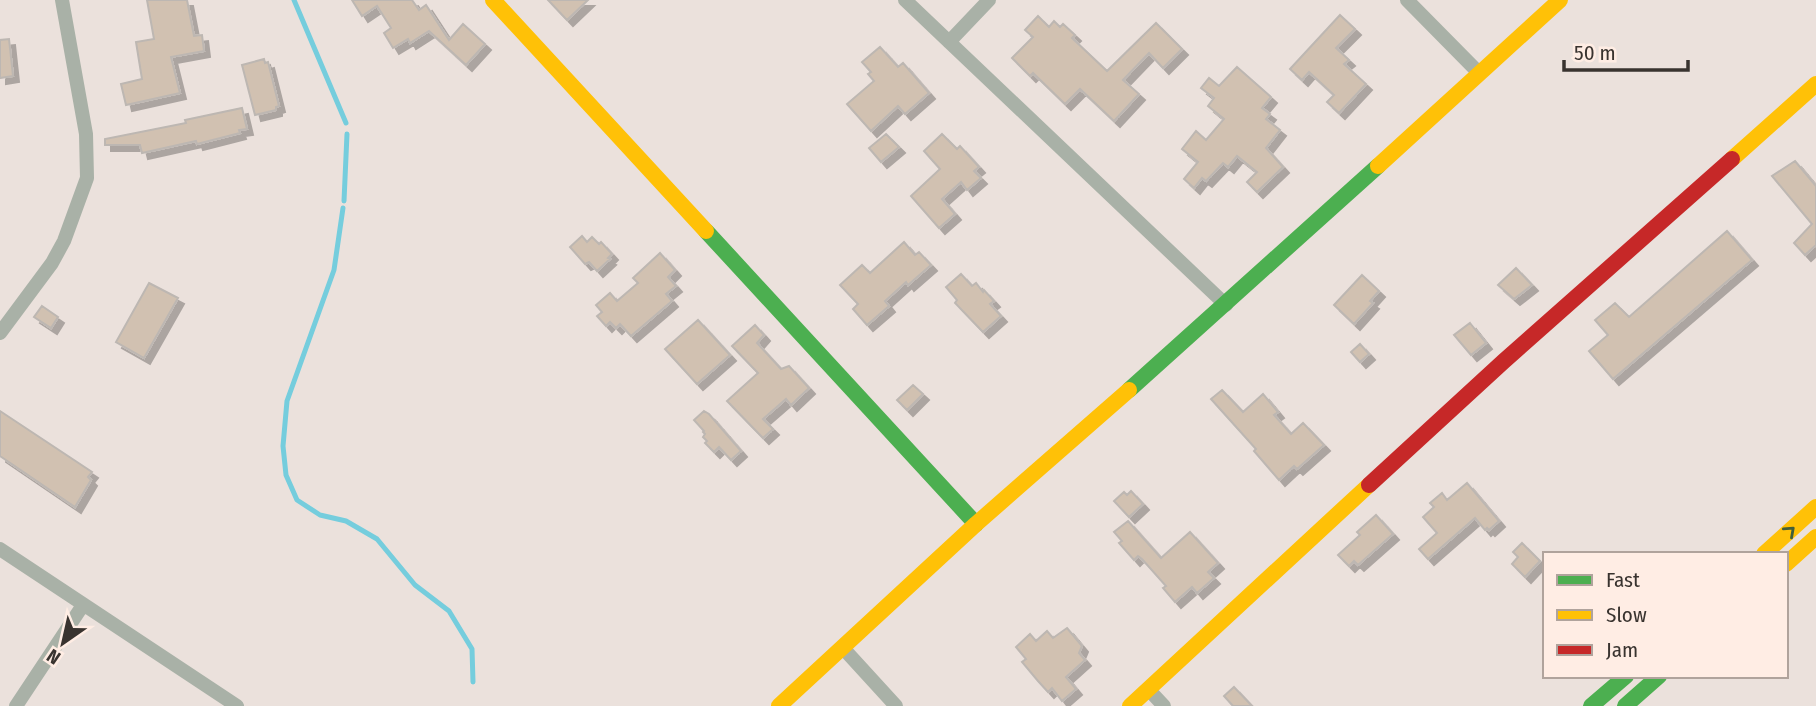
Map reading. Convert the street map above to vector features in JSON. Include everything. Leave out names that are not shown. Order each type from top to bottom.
[{"type":"main road","points":[[494,0],[976,524]]},
{"type":"main road","points":[[779,706],[976,524],[1226,305],[1560,0]]},
{"type":"main road","points":[[1130,706],[1504,361],[1816,84]]},
{"type":"main road","points":[[1766,552],[1816,508]]},
{"type":"main road","points":[[1788,562],[1816,537]]},
{"type":"main road","points":[[1591,706],[1624,678]]},
{"type":"main road","points":[[1625,706],[1657,678]]},
{"type":"street","points":[[0,333],[52,262],[64,241],[87,178],[86,134],[62,0]]},
{"type":"street","points":[[905,0],[1226,305]]},
{"type":"street","points":[[949,42],[989,0]]},
{"type":"street","points":[[1407,0],[1479,73]]},
{"type":"street","points":[[0,549],[237,706]]},
{"type":"street","points":[[16,706],[83,605]]},
{"type":"street","points":[[843,648],[896,706]]},
{"type":"street","points":[[1149,690],[1164,706]]},
{"type":"building","points":[[147,0],[187,0],[194,36],[202,35],[204,51],[171,57],[180,93],[126,105],[121,84],[142,79],[136,42],[154,39]]},
{"type":"building","points":[[352,0],[412,0],[419,10],[426,5],[449,40],[463,24],[485,44],[466,65],[429,31],[410,43],[408,39],[393,48],[384,33],[391,28],[377,6],[362,16]]},
{"type":"building","points":[[548,0],[588,0],[567,20]]},
{"type":"building","points":[[1340,15],[1355,29],[1336,48],[1349,60],[1344,64],[1366,84],[1339,113],[1327,102],[1334,95],[1309,72],[1302,80],[1290,69]]},
{"type":"building","points":[[1038,16],[1049,27],[1054,21],[1060,27],[1063,24],[1075,35],[1072,38],[1107,71],[1156,23],[1182,49],[1163,68],[1149,53],[1123,80],[1139,94],[1114,121],[1080,89],[1065,104],[1033,73],[1030,76],[1012,58],[1033,37],[1025,30]]},
{"type":"building","points":[[9,39],[13,76],[0,78],[0,40]]},
{"type":"building","points":[[880,47],[898,67],[903,63],[929,93],[905,114],[898,106],[871,131],[847,104],[874,81],[868,74],[871,72],[862,62]]},
{"type":"building","points":[[264,59],[265,63],[268,62],[279,106],[276,110],[255,115],[242,65]]},
{"type":"building","points":[[1237,67],[1271,97],[1262,108],[1270,114],[1266,119],[1280,130],[1266,148],[1283,167],[1257,192],[1247,182],[1257,172],[1237,156],[1228,167],[1223,163],[1206,181],[1202,178],[1194,188],[1184,179],[1198,162],[1182,149],[1196,131],[1206,140],[1224,119],[1208,106],[1214,98],[1201,88],[1209,78],[1219,86]]},
{"type":"building","points":[[242,108],[247,129],[239,130],[240,133],[197,144],[196,141],[142,153],[140,145],[105,145],[105,139],[186,123],[185,120]]},
{"type":"building","points":[[886,134],[899,147],[881,162],[869,148]]},
{"type":"building","points":[[942,134],[957,149],[960,146],[979,167],[974,171],[981,178],[967,190],[961,182],[942,199],[955,214],[939,228],[911,196],[940,169],[924,151]]},
{"type":"building","points":[[1795,161],[1816,186],[1816,245],[1805,255],[1794,243],[1812,224],[1772,176]]},
{"type":"building","points":[[1727,231],[1752,260],[1613,379],[1589,351],[1608,335],[1595,320],[1615,303],[1629,317]]},
{"type":"building","points":[[582,236],[587,242],[592,237],[599,244],[601,242],[612,254],[597,271],[589,262],[585,264],[570,247]]},
{"type":"building","points":[[904,242],[915,255],[919,252],[931,265],[885,301],[889,306],[867,325],[853,309],[858,304],[840,285],[862,265],[870,273]]},
{"type":"building","points":[[660,253],[675,270],[668,277],[676,286],[666,294],[672,301],[631,336],[620,324],[616,328],[610,322],[606,326],[597,316],[602,312],[596,305],[610,293],[617,301],[638,283],[633,278]]},
{"type":"building","points":[[1516,268],[1532,285],[1514,299],[1498,285]]},
{"type":"building","points":[[961,274],[972,286],[976,283],[983,292],[984,290],[994,301],[990,304],[1001,316],[983,332],[955,303],[957,300],[946,287]]},
{"type":"building","points":[[1362,275],[1379,291],[1370,301],[1373,303],[1354,324],[1334,305]]},
{"type":"building","points":[[149,283],[178,298],[144,358],[116,342]]},
{"type":"building","points":[[42,306],[58,317],[51,328],[34,317]]},
{"type":"building","points":[[698,320],[730,355],[697,384],[665,349]]},
{"type":"building","points":[[1470,323],[1486,343],[1471,355],[1454,335]]},
{"type":"building","points":[[755,325],[764,335],[757,343],[781,369],[789,366],[809,388],[791,405],[786,399],[763,419],[773,429],[763,438],[727,401],[758,373],[732,346]]},
{"type":"building","points":[[1360,344],[1369,354],[1360,362],[1351,352]]},
{"type":"building","points":[[913,385],[923,394],[907,410],[897,400]]},
{"type":"building","points":[[1222,390],[1243,412],[1263,394],[1278,412],[1274,415],[1291,434],[1303,423],[1324,445],[1297,469],[1294,466],[1279,480],[1254,451],[1256,449],[1211,399]]},
{"type":"building","points":[[0,411],[92,472],[88,477],[91,480],[75,507],[0,456]]},
{"type":"building","points":[[704,411],[741,451],[731,460],[719,447],[714,452],[705,443],[707,441],[703,437],[704,431],[694,420]]},
{"type":"building","points":[[1467,483],[1499,521],[1489,530],[1485,530],[1475,518],[1428,559],[1419,549],[1437,533],[1423,517],[1434,507],[1430,503],[1442,493],[1447,500]]},
{"type":"building","points":[[1131,491],[1143,504],[1129,517],[1114,501],[1124,492],[1127,495]]},
{"type":"building","points":[[1376,515],[1393,534],[1358,565],[1354,561],[1349,566],[1338,555],[1360,535],[1357,532]]},
{"type":"building","points":[[1128,521],[1161,558],[1190,532],[1218,563],[1208,572],[1214,578],[1197,593],[1192,587],[1175,602],[1163,588],[1166,586],[1142,559],[1138,556],[1134,560],[1119,543],[1122,541],[1114,532]]},
{"type":"building","points":[[1522,543],[1540,561],[1525,577],[1512,564],[1518,557],[1513,552]]},
{"type":"building","points":[[1067,628],[1082,646],[1079,653],[1085,660],[1066,677],[1076,689],[1062,701],[1052,688],[1048,692],[1038,681],[1022,662],[1026,659],[1016,647],[1030,634],[1036,641],[1047,631],[1053,638]]},
{"type":"building","points":[[1234,687],[1252,706],[1233,706],[1224,696]]},
{"type":"waterway","points":[[294,0],[346,123]]},
{"type":"waterway","points":[[344,201],[347,134]]},
{"type":"waterway","points":[[343,208],[334,270],[287,401],[283,446],[286,475],[297,500],[320,515],[346,521],[377,539],[415,585],[449,611],[472,649],[473,682]]},
{"type":"traffic: fast","points":[[1129,390],[1378,166]]},
{"type":"traffic: fast","points":[[706,231],[976,524]]},
{"type":"traffic: fast","points":[[1591,706],[1624,678]]},
{"type":"traffic: fast","points":[[1625,706],[1657,678]]},
{"type":"traffic: slow","points":[[493,0],[706,231]]},
{"type":"traffic: slow","points":[[1378,166],[1560,0]]},
{"type":"traffic: slow","points":[[1732,159],[1816,84]]},
{"type":"traffic: slow","points":[[779,706],[976,524],[1129,390]]},
{"type":"traffic: slow","points":[[1130,706],[1369,485]]},
{"type":"traffic: slow","points":[[1766,552],[1816,507]]},
{"type":"traffic: slow","points":[[1788,562],[1816,537]]},
{"type":"traffic: jam","points":[[1369,485],[1732,159]]}]
